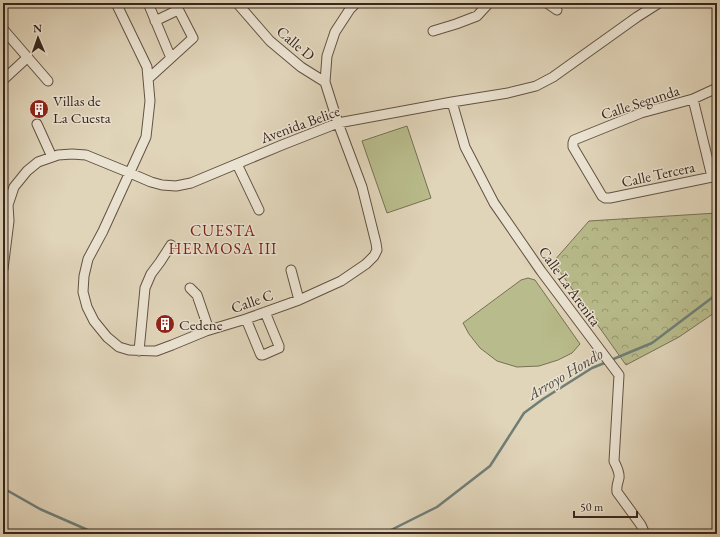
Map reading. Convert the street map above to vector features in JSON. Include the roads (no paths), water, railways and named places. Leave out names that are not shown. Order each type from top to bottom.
[{"type":"street","name":"Calle C","points":[[116,3],[147,67],[150,101],[146,137],[103,231],[88,259],[84,276],[83,292],[87,307],[94,321],[106,337],[119,347],[139,351],[156,351],[209,330],[246,319],[299,300],[341,281],[366,264],[374,256],[377,250],[376,243],[362,187],[338,123],[325,82],[327,56],[335,32],[350,9],[356,3]]},
{"type":"street","points":[[148,3],[171,58]]},
{"type":"street","name":"Calle D","points":[[237,3],[270,41],[301,66],[325,82]]},
{"type":"street","points":[[433,31],[477,16],[489,3]]},
{"type":"street","name":"Avenida Belice","points":[[8,205],[14,187],[27,171],[38,162],[58,155],[86,155],[151,182],[162,185],[176,186],[191,183],[338,123],[508,93],[536,86],[553,77],[637,16],[659,3]]},
{"type":"street","points":[[148,79],[193,38],[176,6],[156,21]]},
{"type":"street","points":[[3,29],[48,81]]},
{"type":"street","points":[[3,80],[28,57]]},
{"type":"street","name":"Calle Segunda","points":[[605,198],[602,196],[573,147],[574,140],[641,113],[693,99],[717,88]]},
{"type":"street","points":[[693,99],[714,177]]},
{"type":"street","name":"Calle La Arenita","points":[[452,102],[465,147],[494,203],[541,271],[619,375],[614,461],[619,477],[616,487],[617,492],[641,525],[645,534]]},
{"type":"street","points":[[36,124],[52,157]]},
{"type":"street","points":[[237,164],[259,210]]},
{"type":"street","name":"Calle Tercera","points":[[605,198],[714,177]]},
{"type":"street","points":[[3,191],[8,205],[3,269]]},
{"type":"street","points":[[139,351],[145,288],[151,274],[171,245]]},
{"type":"street","points":[[291,270],[299,300]]},
{"type":"street","points":[[190,288],[197,295],[209,330]]},
{"type":"street","points":[[246,319],[260,353],[263,355],[279,348],[265,312]]},
{"type":"waterway","name":"Arroyo Hondo","points":[[611,360],[652,343],[717,294]]},
{"type":"waterway","name":"Arroyo Hondo","points":[[383,534],[437,507],[490,466],[524,413],[592,368],[607,362]]},
{"type":"waterway","name":"Arroyo Hondo","points":[[3,488],[40,509],[97,534]]},
{"type":"place","name":"Villas de La Cuesta","points":[[39,109]]},
{"type":"place","name":"Cedene","points":[[165,324]]},
{"type":"district","name":"CUESTA HERMOSA III","points":[[223,239]]}]
